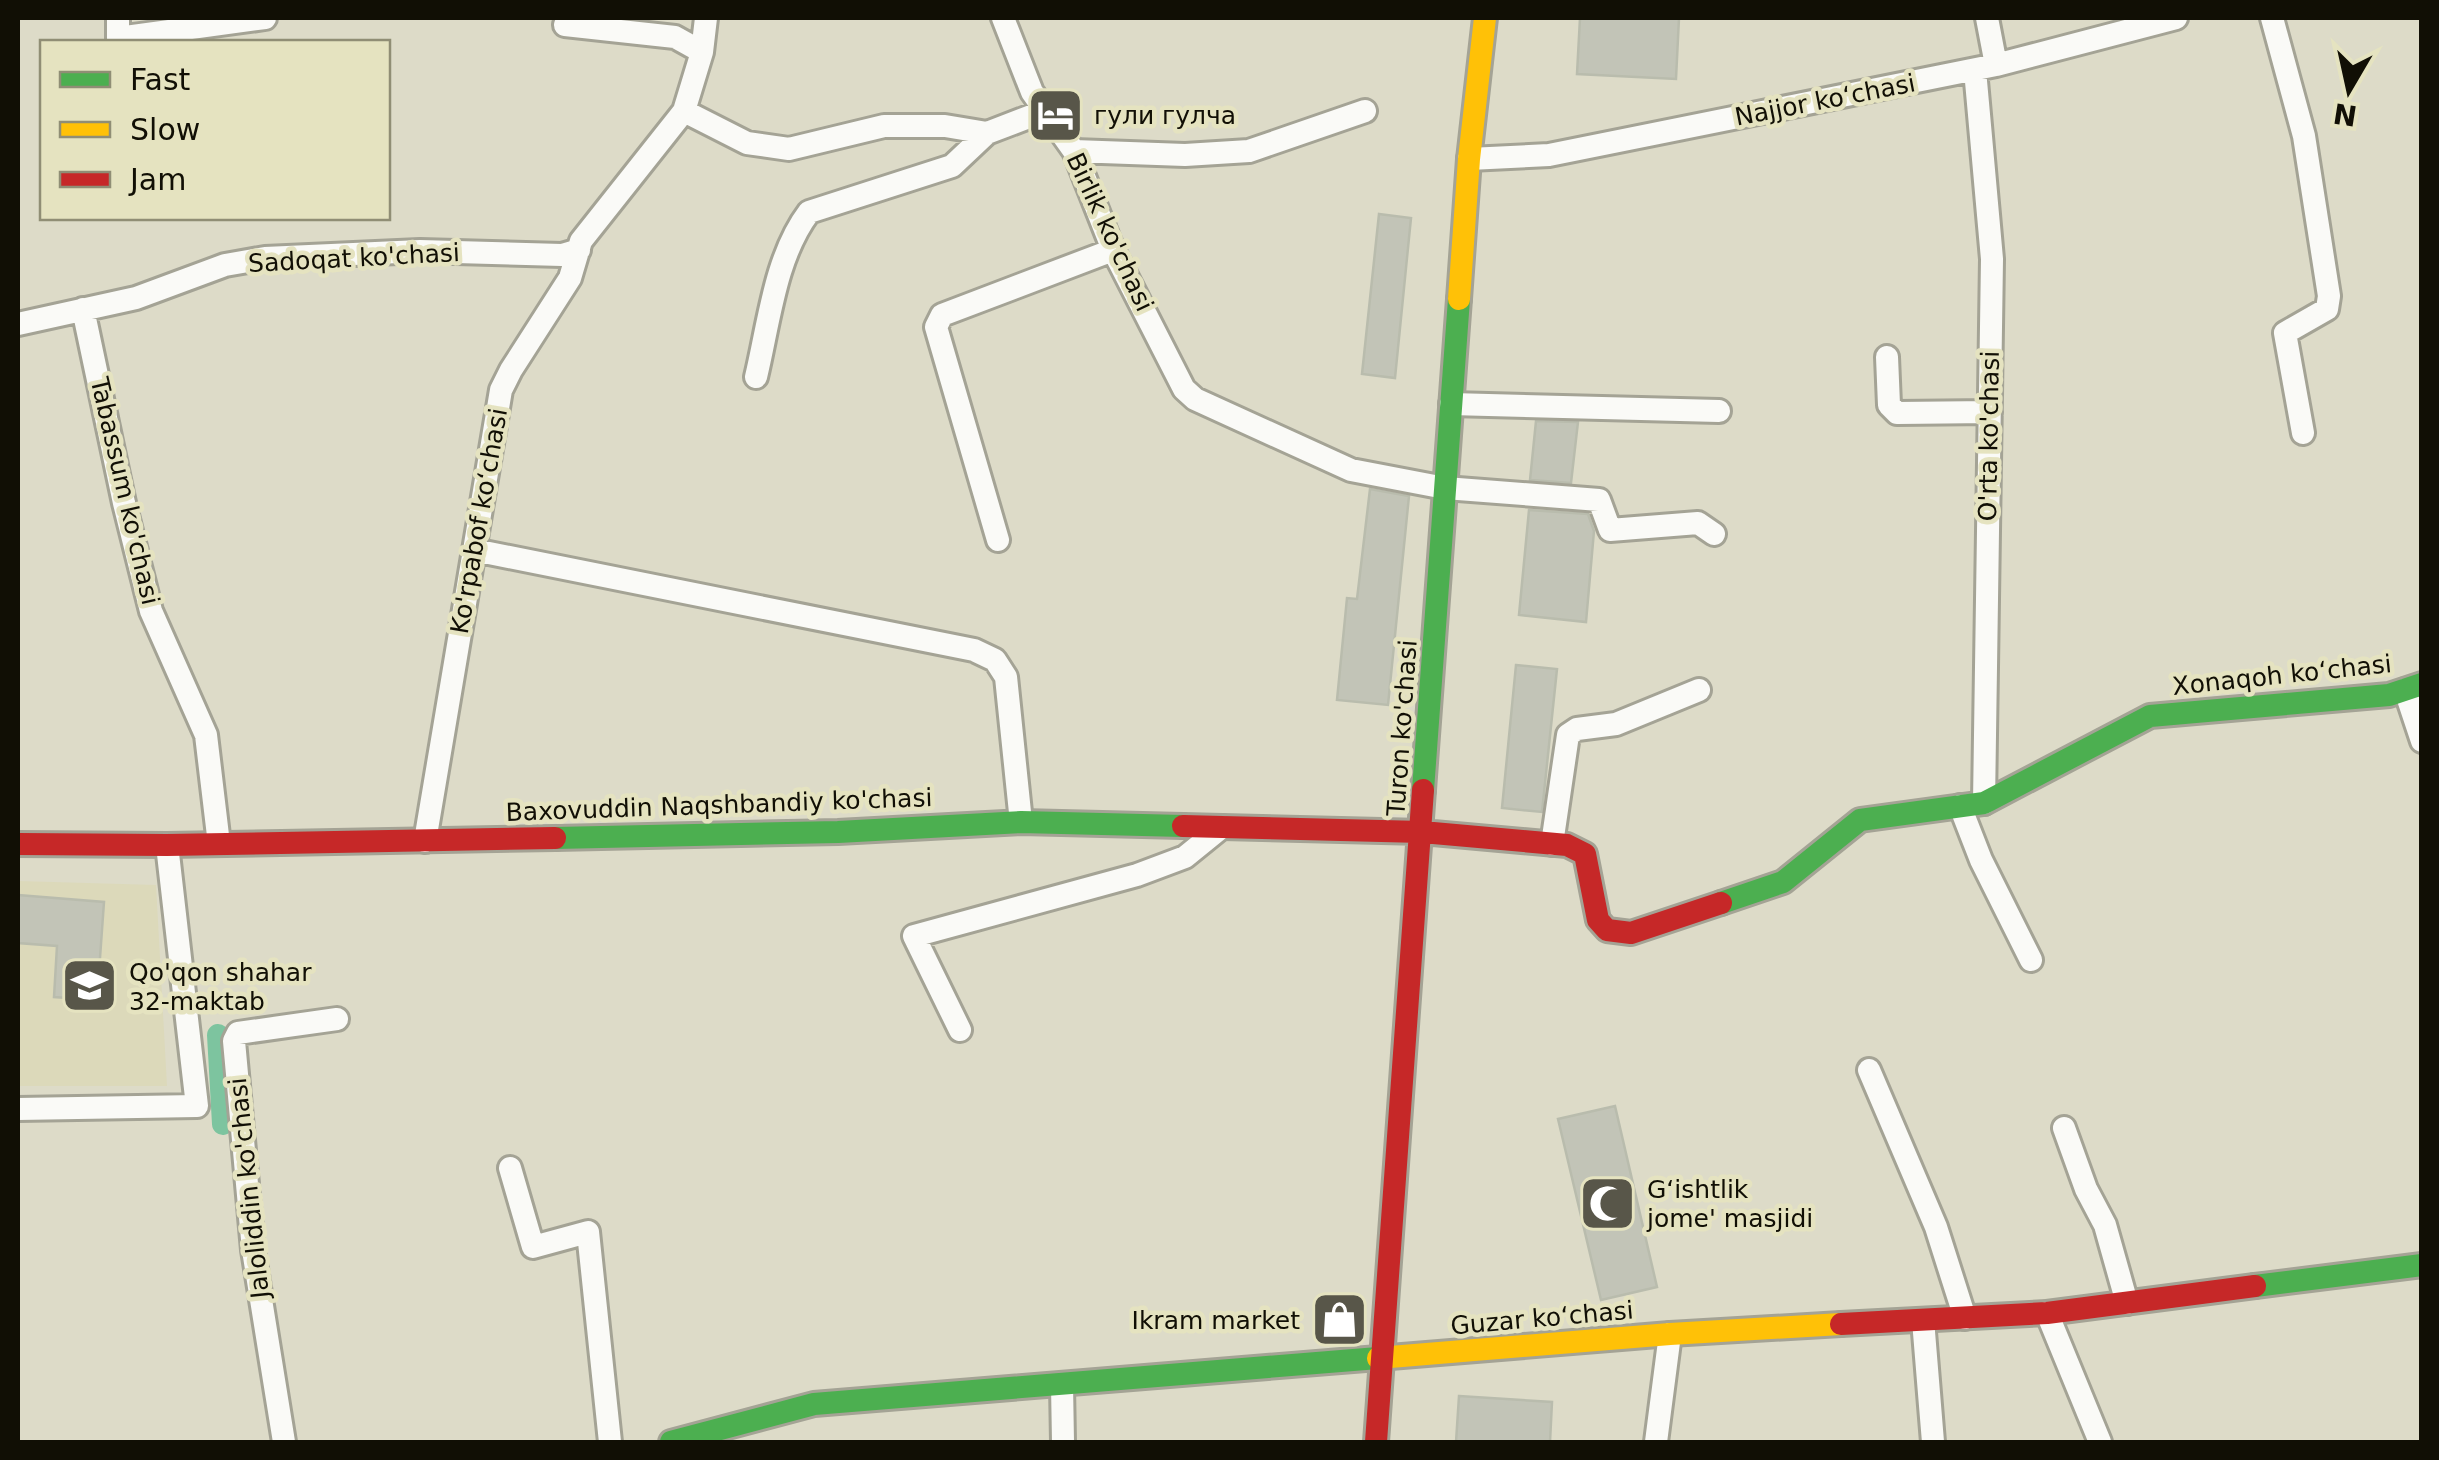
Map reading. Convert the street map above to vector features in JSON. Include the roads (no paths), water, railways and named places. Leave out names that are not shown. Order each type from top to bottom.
[{"type":"main road","name":"Turon ko'chasi","points":[[1376,1442],[1469,159],[1486,18]]},
{"type":"main road","name":"Xonaqoh koʻchasi","points":[[1422,832],[1566,845],[1585,854],[1598,920],[1607,930],[1631,933],[1783,882],[1860,820],[1984,803],[2150,716],[2389,695],[2413,687]]},
{"type":"main road","name":"Baxovuddin Naqshbandiy ko'chasi","points":[[18,844],[168,845],[838,832],[1022,822],[1422,832]]},
{"type":"main road","name":"Guzar koʻchasi","points":[[672,1442],[735,1434],[814,1404],[1670,1334],[2047,1313],[2422,1265]]},
{"type":"street","points":[[118,18],[118,38],[264,18]]},
{"type":"street","name":"Ko'rpabof koʻchasi","points":[[425,841],[501,390],[570,278],[581,241],[684,111],[702,52],[706,18]]},
{"type":"street","name":"Birlik ko'chasi","points":[[1004,18],[1032,92],[1074,150],[1113,250],[1184,389],[1195,399],[1351,470],[1446,488],[1599,500],[1610,530],[1698,523],[1714,534]]},
{"type":"street","name":"O'rta ko'chasi","points":[[1984,803],[1992,259],[1988,18]]},
{"type":"street","name":"Najjor koʻchasi","points":[[1469,159],[1549,155],[1986,67],[2176,18]]},
{"type":"street","points":[[2272,18],[2304,136],[2329,296],[2327,309],[2285,333],[2303,433]]},
{"type":"street","points":[[565,26],[675,37],[702,52]]},
{"type":"street","points":[[756,377],[786,253],[794,231],[808,212],[952,166],[987,132],[1047,110]]},
{"type":"street","points":[[684,111],[747,143],[789,149],[884,126],[945,126],[987,132]]},
{"type":"street","points":[[1074,150],[1185,155],[1249,151],[1366,111]]},
{"type":"street","name":"Sadoqat ko'chasi","points":[[18,324],[136,298],[225,264],[265,258],[420,250],[562,255],[578,250]]},
{"type":"street","points":[[998,540],[937,320],[1113,250]]},
{"type":"street","name":"Tabassum ko'chasi","points":[[83,308],[124,504],[152,611],[206,734],[219,844]]},
{"type":"street","points":[[1888,357],[1889,405],[1896,413],[1990,412]]},
{"type":"street","points":[[1451,404],[1719,411]]},
{"type":"street","points":[[474,550],[974,650],[995,660],[1006,676],[1022,822]]},
{"type":"street","points":[[2413,687],[2422,742]]},
{"type":"street","points":[[1552,844],[1568,735],[1616,724],[1699,690]]},
{"type":"street","points":[[1960,806],[1981,860],[2031,960]]},
{"type":"street","points":[[960,1030],[914,936],[1137,875],[1186,857],[1222,827]]},
{"type":"street","name":"Jaloliddin ko'chasi","points":[[18,1109],[197,1106],[168,845]]},
{"type":"street","name":"Jaloliddin ko'chasi","points":[[284,1442],[253,1250],[234,1040],[238,1033],[337,1019]]},
{"type":"street","points":[[1869,1070],[1936,1227],[1965,1318]]},
{"type":"street","points":[[2064,1128],[2086,1189],[2105,1224],[2126,1303]]},
{"type":"street","points":[[510,1168],[532,1247],[588,1232],[610,1442]]},
{"type":"street","points":[[2047,1313],[2100,1442]]},
{"type":"street","points":[[1923,1320],[1933,1442]]},
{"type":"street","points":[[1656,1442],[1670,1334]]},
{"type":"street","points":[[1062,1385],[1064,1442]]},
{"type":"waterway","points":[[218,1035],[223,1124]]},
{"type":"place","name":"гули гулча","points":[[1055,115]]},
{"type":"place","name":"Qo'qon shahar 32-maktab","points":[[90,986]]},
{"type":"place","name":"Gʻishtlik jome' masjidi","points":[[1608,1203]]},
{"type":"place","name":"Ikram market","points":[[1339,1320]]}]
